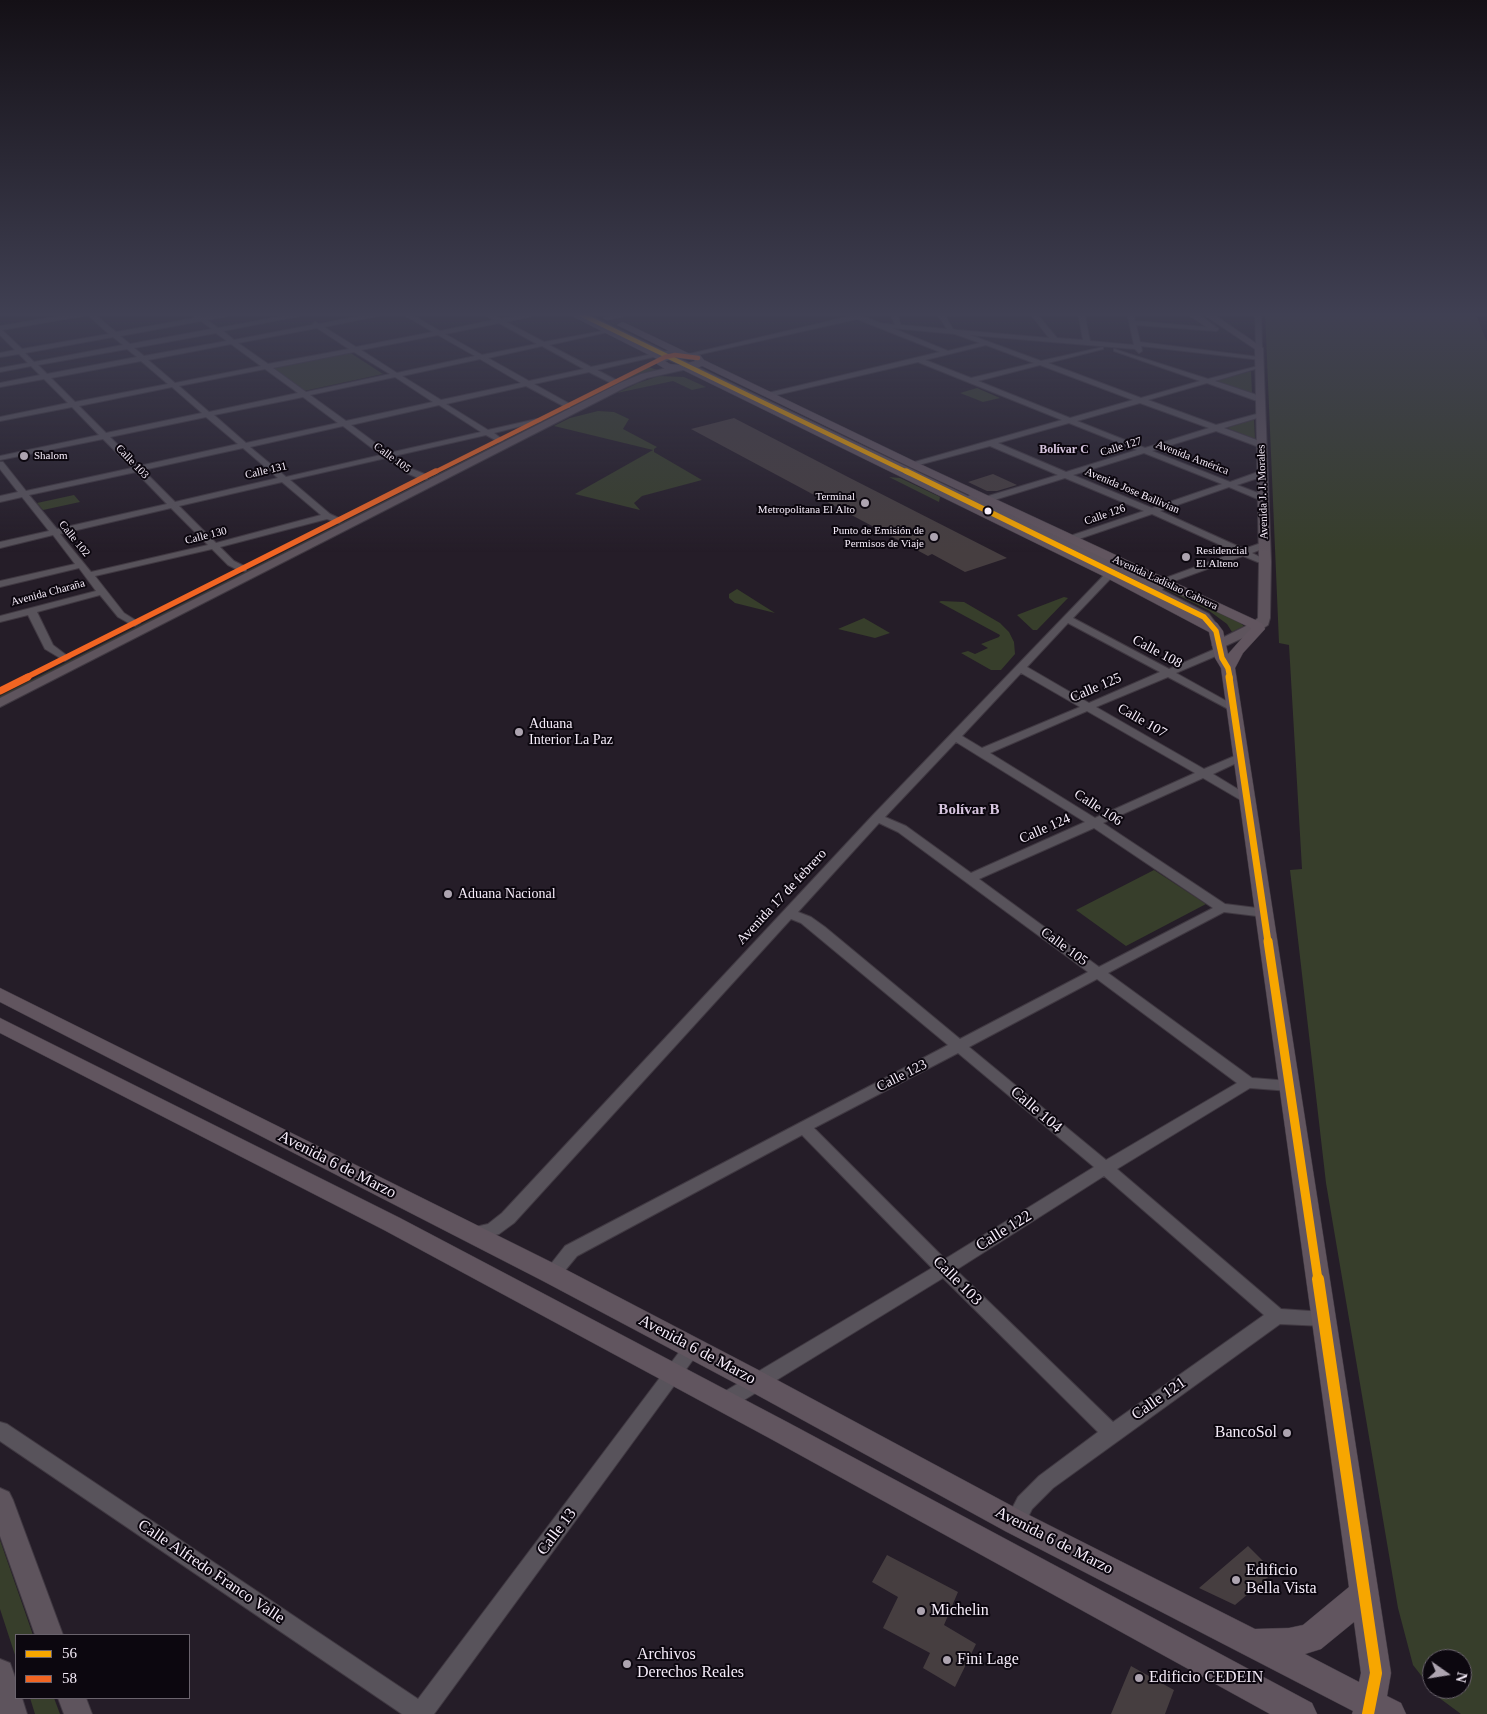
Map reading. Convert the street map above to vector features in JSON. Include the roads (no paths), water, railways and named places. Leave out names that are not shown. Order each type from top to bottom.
[{"type":"highway","name":"Avenida Ladislao Cabrera","points":[[743,392],[1110,574],[1212,626],[1216,631],[1219,648],[1228,668],[1248,799],[1376,1673],[1376,1711]]},
{"type":"highway","name":"Avenida Ladislao Cabrera","points":[[760,392],[1079,545],[1257,626]]},
{"type":"highway","points":[[1228,668],[1237,651],[1258,630],[1257,626]]},
{"type":"highway","name":"Avenida 6 de Marzo","points":[[0,994],[552,1274],[757,1382],[1015,1522],[1255,1644],[1376,1711]]},
{"type":"highway","name":"Avenida 6 de Marzo","points":[[0,1025],[392,1224],[1302,1714]]},
{"type":"highway","points":[[1255,1644],[1289,1643],[1310,1638],[1364,1593]]},
{"type":"main road","points":[[0,703],[595,392]]},
{"type":"main road","points":[[0,692],[243,569],[333,518],[424,477],[538,421],[606,392]]},
{"type":"main road","name":"Avenida Ladislao Cabrera","points":[[745,392],[1195,608]]},
{"type":"main road","name":"Avenida Ladislao Cabrera","points":[[747,392],[1079,545],[1195,608],[1212,626]]},
{"type":"main road","name":"Avenida J. J. Morales","points":[[1257,626],[1263,622],[1264,618],[1265,562],[1260,392]]},
{"type":"main road","points":[[1219,648],[1244,631],[1257,626]]},
{"type":"main road","points":[[0,1500],[49,1634]]},
{"type":"main road","points":[[0,1673],[13,1714]]},
{"type":"main road","points":[[72,1699],[78,1714]]},
{"type":"street","name":"Calle 103","points":[[62,392],[231,563],[243,569]]},
{"type":"street","points":[[0,419],[137,392]]},
{"type":"street","points":[[182,392],[333,518]]},
{"type":"street","name":"Calle 105","points":[[301,392],[409,471],[424,477]]},
{"type":"street","points":[[0,458],[314,392]]},
{"type":"street","points":[[421,392],[499,440]]},
{"type":"street","points":[[0,499],[488,392]]},
{"type":"street","points":[[540,392],[563,410]]},
{"type":"street","points":[[771,396],[787,392]]},
{"type":"street","name":"Avenida América","points":[[997,392],[1263,498]]},
{"type":"street","points":[[1118,392],[1262,445]]},
{"type":"street","points":[[914,465],[1169,392]]},
{"type":"street","points":[[1242,392],[1260,398]]},
{"type":"street","name":"Calle 127","points":[[988,500],[1261,414]]},
{"type":"street","name":"Calle 131","points":[[0,545],[386,454],[538,421]]},
{"type":"street","name":"Avenida Jose Ballivian","points":[[990,443],[1152,511],[1265,562]]},
{"type":"street","name":"Calle 102","points":[[0,464],[121,615],[135,623]]},
{"type":"street","name":"Calle 126","points":[[1079,545],[1152,511],[1261,474]]},
{"type":"street","name":"Calle 130","points":[[89,575],[333,518]]},
{"type":"street","points":[[1163,582],[1264,546]]},
{"type":"street","points":[[1,582],[81,565]]},
{"type":"street","name":"Avenida 17 de febrero","points":[[473,1234],[493,1229],[508,1218],[876,818],[1110,574]]},
{"type":"street","name":"Avenida Charaña","points":[[0,619],[102,592]]},
{"type":"street","points":[[31,611],[49,647],[65,658]]},
{"type":"street","name":"Calle 108","points":[[1068,619],[1234,708]]},
{"type":"street","name":"Calle 125","points":[[983,752],[1168,673],[1219,648]]},
{"type":"street","name":"Calle 107","points":[[1020,668],[1248,799]]},
{"type":"street","name":"Calle 106","points":[[955,736],[1095,823],[1222,908]]},
{"type":"street","name":"Calle 124","points":[[970,879],[1241,757]]},
{"type":"street","name":"Calle 105","points":[[876,818],[902,829],[1248,1083]]},
{"type":"street","points":[[1222,908],[1265,914]]},
{"type":"street","name":"Calle 123","points":[[552,1274],[571,1251],[803,1127],[1222,908]]},
{"type":"street","name":"Calle 104","points":[[790,913],[806,920],[820,930],[1105,1168],[1277,1316]]},
{"type":"street","points":[[1248,1083],[1290,1086]]},
{"type":"street","name":"Calle 122","points":[[724,1402],[944,1269],[1105,1168],[1248,1083]]},
{"type":"street","name":"Calle 103","points":[[803,1127],[944,1269],[1112,1433]]},
{"type":"street","points":[[1277,1316],[1324,1319]]},
{"type":"street","name":"Calle 121","points":[[1015,1522],[1025,1503],[1046,1482],[1277,1316]]},
{"type":"street","name":"Calle 13","points":[[420,1714],[692,1348]]},
{"type":"street","name":"Calle Alfredo Franco Valle","points":[[0,1430],[420,1714]]},
{"type":"place","name":"Shalom","points":[[24,456]]},
{"type":"place","name":"Terminal Metropolitana El Alto","points":[[865,503]]},
{"type":"place","name":"Punto de Emisión de Permisos de Viaje","points":[[934,537]]},
{"type":"place","name":"Residencial El Alteno","points":[[1186,557]]},
{"type":"place","name":"Aduana Interior La Paz","points":[[519,732]]},
{"type":"place","name":"Aduana Nacional","points":[[448,894]]},
{"type":"place","name":"BancoSol","points":[[1287,1433]]},
{"type":"place","name":"Edificio Bella Vista","points":[[1236,1580]]},
{"type":"place","name":"Michelin","points":[[921,1611]]},
{"type":"place","name":"Fini Lage","points":[[947,1660]]},
{"type":"place","name":"Archivos Derechos Reales","points":[[627,1664]]},
{"type":"place","name":"Edificio CEDEIN","points":[[1139,1678]]},
{"type":"district","name":"Bolívar C","points":[[1064,450]]},
{"type":"district","name":"Bolívar B","points":[[969,810]]}]
